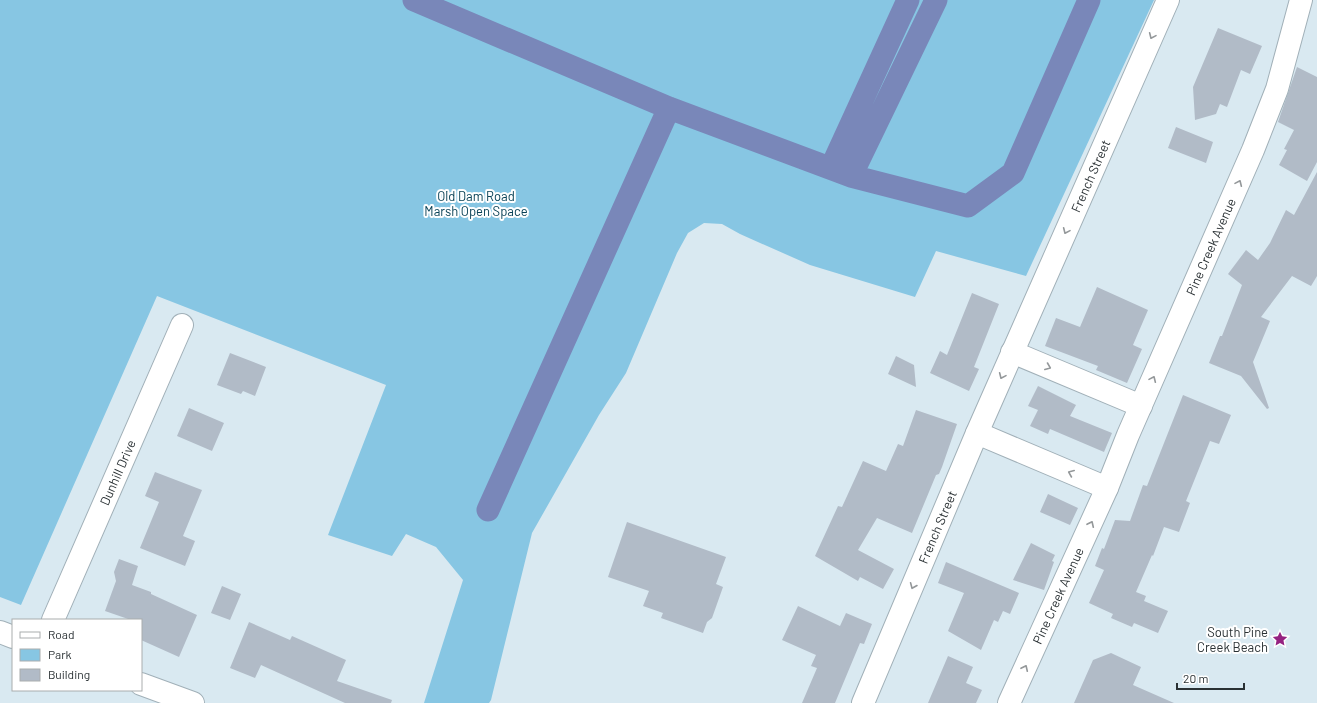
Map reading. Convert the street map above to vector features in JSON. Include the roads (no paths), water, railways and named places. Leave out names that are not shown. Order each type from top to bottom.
[{"type":"street","name":"French Street","points":[[864,703],[1012,352],[1168,0]]},
{"type":"street","name":"Pine Creek Avenue","points":[[1009,703],[1107,488],[1141,406],[1253,150],[1277,88],[1301,0]]},
{"type":"street","name":"Dunhill Drive","points":[[53,619],[182,324]]},
{"type":"street","points":[[1012,352],[1141,406]]},
{"type":"street","points":[[977,433],[1107,488]]},
{"type":"street","points":[[0,632],[12,637]]},
{"type":"street","points":[[142,684],[193,703]]},
{"type":"waterway","points":[[414,0],[669,108],[851,176],[968,206],[1013,173],[1089,0]]},
{"type":"waterway","points":[[831,168],[908,0]]},
{"type":"waterway","points":[[851,176],[936,0]]},
{"type":"waterway","points":[[488,510],[669,108]]},
{"type":"place","name":"South Pine Creek Beach","points":[[1280,639]]},
{"type":"park label","name":"Old Dam Road Marsh Open Space","points":[[476,204]]}]
